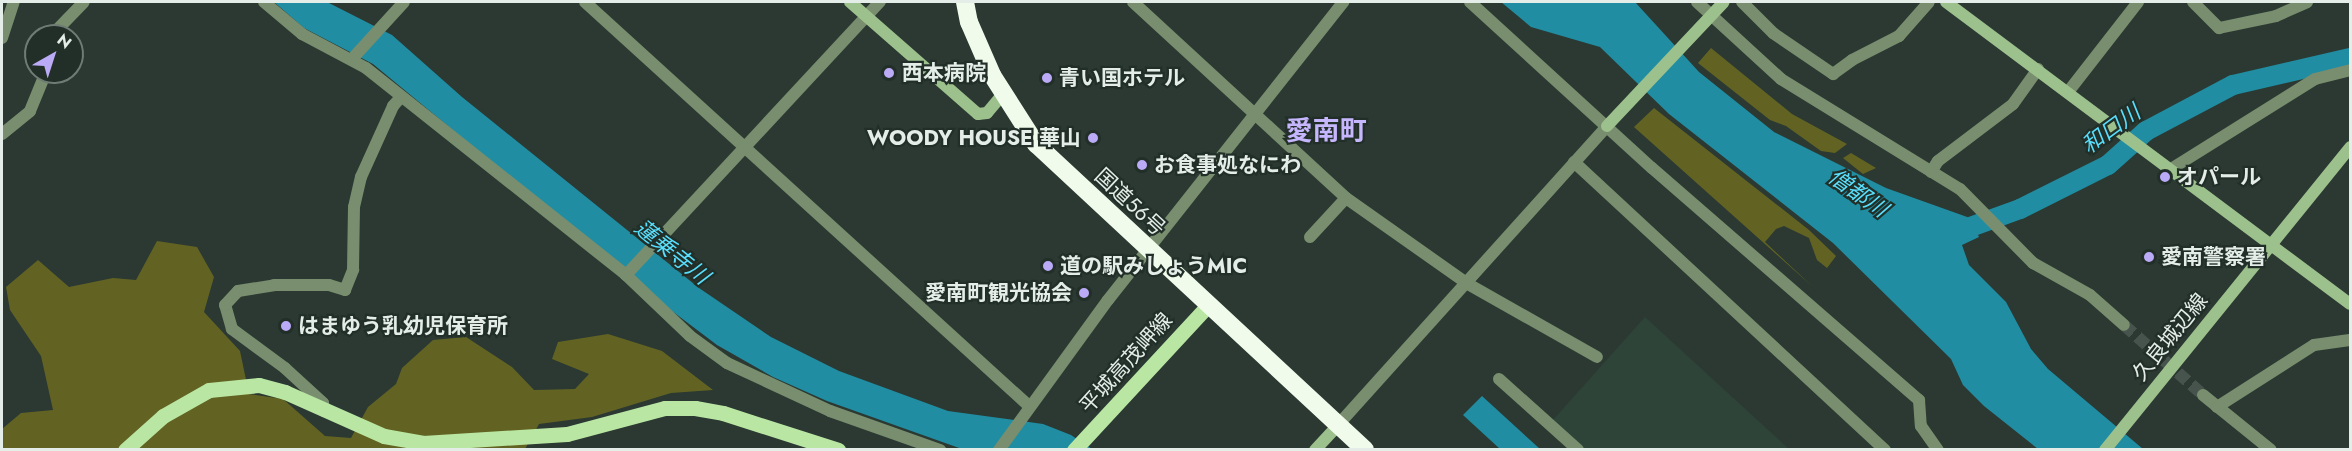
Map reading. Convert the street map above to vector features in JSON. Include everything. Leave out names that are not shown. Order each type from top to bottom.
[{"type":"highway","name":"国道56号","points":[[965,2],[969,21],[1002,95],[1036,144],[1365,450]]},
{"type":"main road","name":"平城高茂岬線","points":[[1074,450],[1209,304]]},
{"type":"main road","points":[[125,450],[163,416],[209,390],[259,385],[285,392],[384,436],[423,443],[466,443],[567,434],[665,408],[695,408],[723,413],[838,450]]},
{"type":"street","points":[[2,38],[14,2]]},
{"type":"street","points":[[63,24],[84,2]]},
{"type":"street","points":[[264,2],[302,34],[355,56],[401,97],[628,272],[690,336],[727,363],[830,411],[940,450]]},
{"type":"street","points":[[355,56],[404,2]]},
{"type":"street","points":[[585,2],[1027,409]]},
{"type":"street","points":[[850,2],[978,114],[987,113],[1002,95]]},
{"type":"street","points":[[628,272],[880,2]]},
{"type":"street","points":[[1133,2],[1346,198],[1468,284],[1597,357]]},
{"type":"street","points":[[999,450],[1147,248],[1343,2]]},
{"type":"street","points":[[1470,2],[1919,400],[1921,426],[1938,450]]},
{"type":"street","points":[[1697,2],[1709,17],[1749,53],[1795,90],[1864,127],[1959,189],[2033,263],[2090,296],[2124,325]]},
{"type":"street","points":[[1315,450],[1468,284],[1574,162],[1724,2]]},
{"type":"street","points":[[1742,2],[1773,33],[1833,74],[1852,60],[1899,36],[1929,2]]},
{"type":"street","points":[[1946,2],[2350,304]]},
{"type":"street","points":[[2068,92],[2138,2]]},
{"type":"street","points":[[2193,2],[2219,28],[2276,16],[2307,2]]},
{"type":"street","points":[[1931,172],[1938,161],[2013,104],[2038,69]]},
{"type":"street","points":[[2171,170],[2315,79],[2350,70]]},
{"type":"street","points":[[2,134],[30,111],[41,84]]},
{"type":"street","points":[[324,411],[323,403],[262,348],[232,329],[225,305],[238,291],[274,285],[310,284],[345,290],[353,270],[354,207],[362,177],[401,97]]},
{"type":"street","name":"久良城辺線","points":[[2105,450],[2270,243],[2350,147]]},
{"type":"street","points":[[1574,162],[1885,450]]},
{"type":"street","points":[[1310,237],[1346,198]]},
{"type":"street","points":[[2217,407],[2314,345],[2350,340]]},
{"type":"street","points":[[1499,379],[1578,450]]},
{"type":"street","points":[[2203,395],[2271,450]]},
{"type":"shaded area","points":[[1711,48],[1792,114],[1847,144],[1835,153],[1821,151],[1786,126],[1770,120],[1698,63]]},
{"type":"shaded area","points":[[1654,108],[1809,230],[1836,256],[1827,268],[1817,260],[1809,238],[1784,226],[1776,229],[1765,242],[1813,287],[1634,127]]},
{"type":"shaded area","points":[[1851,153],[1876,168],[1863,174],[1843,158]]},
{"type":"shaded area","points":[[157,241],[197,247],[214,277],[204,312],[240,351],[249,394],[283,399],[325,436],[351,438],[368,407],[396,384],[402,368],[433,340],[466,337],[512,367],[534,390],[575,389],[589,374],[552,359],[558,342],[608,334],[662,351],[713,390],[671,393],[592,417],[539,424],[525,449],[2,450],[2,429],[21,413],[53,410],[41,356],[10,310],[6,287],[38,260],[69,287],[113,278],[136,280]]},
{"type":"shaded area","points":[[1645,317],[1789,449],[1583,449],[1552,421]]},
{"type":"water","points":[[274,2],[327,2],[392,35],[462,97],[699,288],[771,337],[839,371],[948,411],[1043,424],[1071,435],[1092,449],[962,449],[827,401],[773,377],[717,345],[672,311],[373,64],[304,28]]},
{"type":"water","name":"僧都川","points":[[1501,2],[1635,2],[1699,72],[1774,132],[1886,188],[1970,218],[1979,237],[1962,245],[1969,265],[2006,302],[2031,349],[2048,369],[2143,449],[2038,449],[1984,406],[1963,385],[1951,359],[1833,243],[1669,114],[1600,47],[1531,27]]},
{"type":"water","points":[[1482,396],[1540,449],[1500,449],[1463,415]]},
{"type":"waterway","name":"和口川","points":[[1951,234],[2020,209],[2108,165],[2146,131],[2233,85],[2350,58]]},
{"type":"tunnel","points":[[2124,325],[2203,395]]},
{"type":"place","name":"西本病院","points":[[889,73]]},
{"type":"place","name":"青い国ホテル","points":[[1047,78]]},
{"type":"place","name":"WOODY HOUSE 華山","points":[[1093,138]]},
{"type":"place","name":"お食事処なにわ","points":[[1142,165]]},
{"type":"place","name":"オパール","points":[[2165,177]]},
{"type":"place","name":"愛南警察署","points":[[2149,257]]},
{"type":"place","name":"道の駅みしょうMIC","points":[[1048,266]]},
{"type":"place","name":"愛南町観光協会","points":[[1084,293]]},
{"type":"place","name":"はまゆう乳幼児保育所","points":[[286,326]]},
{"type":"district","name":"愛南町","points":[[1326,131]]},
{"type":"water label","name":"蓮乗寺川","points":[[672,252]]}]
